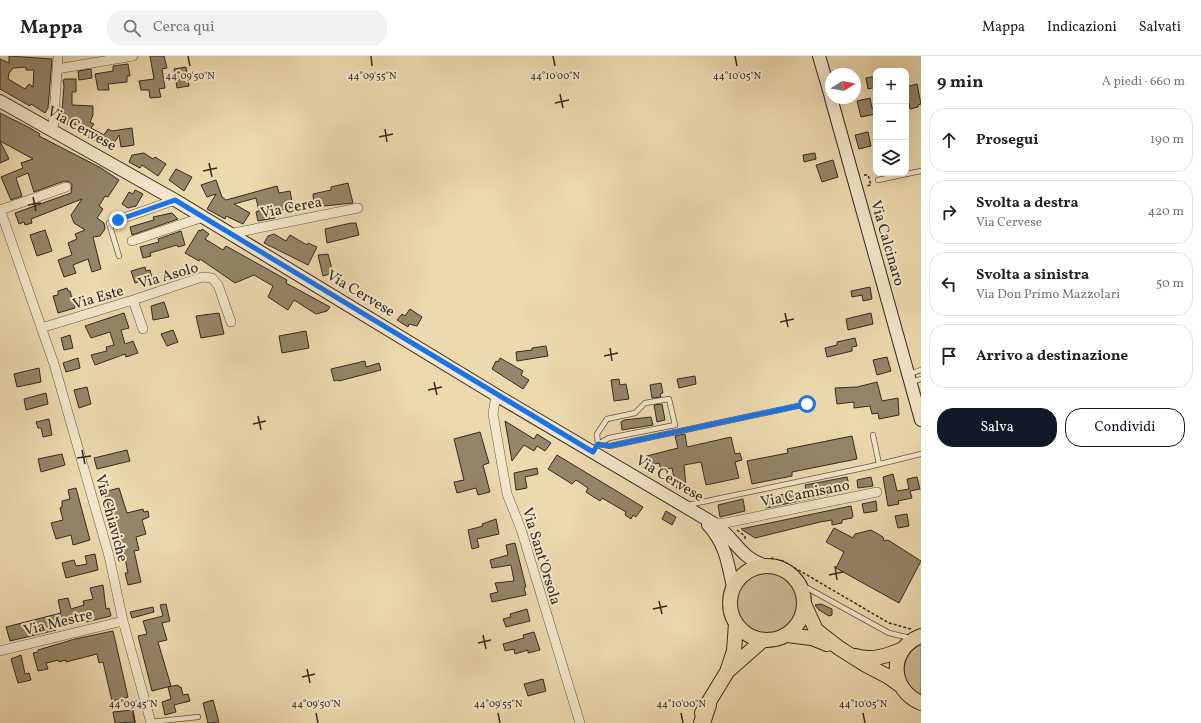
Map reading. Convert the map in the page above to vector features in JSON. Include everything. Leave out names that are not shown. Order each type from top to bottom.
[{"type":"highway","points":[[702,723],[708,705]]},
{"type":"main road","name":"Via Calcinaro","points":[[819,56],[825,76]]},
{"type":"main road","name":"Via Cervese","points":[[0,101],[175,200],[496,395],[596,448],[684,506],[708,520],[731,537],[744,555],[765,565]]},
{"type":"main road","name":"Via Calcinaro","points":[[833,104],[913,378],[921,420]]},
{"type":"main road","name":"Via Cervese","points":[[708,520],[722,543],[733,587]]},
{"type":"main road","points":[[765,565],[779,567],[787,571],[800,584],[804,595],[805,606],[802,618],[796,628],[787,635],[775,640],[762,640],[748,635],[736,624],[731,612],[730,599],[733,587],[746,572],[765,565]]},
{"type":"main road","points":[[805,606],[816,630],[844,651],[889,677],[900,685],[906,694],[921,703]]},
{"type":"main road","points":[[695,723],[708,705],[727,672],[734,651],[736,624]]},
{"type":"main road","points":[[787,635],[812,638],[863,658],[890,655],[903,649],[917,637]]},
{"type":"main road","points":[[727,672],[762,640]]},
{"type":"main road","points":[[900,685],[897,667],[903,649]]},
{"type":"street","points":[[53,130],[58,56]]},
{"type":"street","points":[[57,69],[133,56]]},
{"type":"street","points":[[0,210],[66,187]]},
{"type":"street","points":[[118,220],[175,200]]},
{"type":"street","name":"Via Cerea","points":[[229,234],[358,208]]},
{"type":"street","name":"Via Chiaviche","points":[[0,210],[54,364],[109,556],[123,621],[150,722]]},
{"type":"street","points":[[132,241],[203,217]]},
{"type":"street","name":"Via Asolo","points":[[133,300],[202,277],[212,278],[218,285],[231,322]]},
{"type":"street","name":"Via Este","points":[[41,328],[133,300],[143,329]]},
{"type":"street","name":"Via Sant'Orsola","points":[[496,395],[492,414],[507,494],[521,529],[580,723]]},
{"type":"street","name":"Via Camisano","points":[[708,520],[725,524],[877,492]]},
{"type":"street","points":[[731,537],[733,527],[738,521]]},
{"type":"street","name":"Via Mestre","points":[[0,651],[123,621]]},
{"type":"lane","points":[[878,180],[921,172]]},
{"type":"lane","points":[[118,220],[109,223],[119,256]]},
{"type":"lane","points":[[913,378],[921,370]]},
{"type":"lane","points":[[669,399],[675,425],[609,438],[596,448],[597,434],[607,419],[636,413],[645,403],[669,399]]},
{"type":"lane","points":[[596,448],[807,404]]},
{"type":"lane","points":[[873,435],[879,464]]},
{"type":"lane","points":[[684,506],[921,454]]},
{"type":"lane","points":[[800,584],[889,633],[917,637]]},
{"type":"lane","points":[[150,722],[198,717]]},
{"type":"shaded area","points":[[767,573],[784,578],[789,582],[793,587],[798,604],[793,621],[789,626],[784,630],[767,635],[750,630],[745,626],[741,621],[736,604],[741,587],[745,582],[750,578]]},
{"type":"shaded area","points":[[921,644],[921,696],[909,686],[904,675],[904,668],[905,662],[911,652]]},
{"type":"building","points":[[9,56],[52,59],[48,108],[45,113],[31,104],[30,106],[0,89],[0,59],[9,63]],"holes":[[[26,67],[26,70],[34,70],[33,87],[29,84],[25,89],[8,79],[9,73],[13,68]]]},
{"type":"building","points":[[150,56],[164,56],[167,68],[162,69],[165,88],[159,89],[161,97],[150,98],[149,90],[141,90],[139,81],[154,79]]},
{"type":"building","points":[[128,64],[130,76],[127,76],[127,82],[108,84],[109,90],[98,90],[95,74],[113,71],[113,66]]},
{"type":"building","points":[[186,67],[189,86],[177,88],[174,69]]},
{"type":"building","points":[[91,69],[92,78],[79,80],[78,71]]},
{"type":"building","points":[[873,77],[873,88],[868,89],[866,78]]},
{"type":"building","points":[[76,79],[76,92],[72,92],[72,105],[93,106],[93,115],[90,122],[94,124],[91,128],[104,135],[108,129],[112,131],[132,128],[134,145],[121,147],[119,135],[110,150],[102,144],[80,133],[84,125],[61,124],[64,86],[63,80]]},
{"type":"building","points":[[917,84],[921,104],[918,105],[918,107],[910,109],[909,104],[909,86]]},
{"type":"building","points":[[870,98],[873,108],[873,115],[861,117],[858,104],[861,104],[861,100]]},
{"type":"building","points":[[0,113],[30,128],[40,134],[39,136],[101,168],[119,180],[108,197],[105,196],[99,206],[103,209],[97,218],[104,223],[105,229],[100,236],[93,237],[101,269],[92,272],[88,259],[73,265],[76,273],[64,277],[58,260],[72,255],[68,243],[77,239],[75,234],[85,230],[74,223],[71,215],[82,199],[31,219],[32,223],[25,225],[24,222],[19,224],[15,213],[71,193],[72,185],[70,182],[64,181],[34,192],[28,173],[16,178],[22,196],[11,200],[1,177],[23,168],[21,163],[33,159],[0,141]]},
{"type":"building","points":[[868,132],[871,146],[859,149],[855,135]]},
{"type":"building","points":[[0,141],[9,159],[0,163]]},
{"type":"building","points":[[144,153],[153,159],[155,157],[166,164],[158,176],[142,165],[140,168],[129,162],[132,155]]},
{"type":"building","points":[[815,153],[816,159],[804,162],[803,155]]},
{"type":"building","points":[[833,160],[838,177],[822,182],[816,165]]},
{"type":"building","points":[[176,169],[192,177],[184,191],[169,180]]},
{"type":"building","points":[[216,180],[222,197],[226,200],[277,186],[279,193],[290,191],[293,207],[273,212],[275,218],[258,221],[256,212],[259,211],[256,198],[234,204],[250,213],[243,224],[226,216],[225,219],[207,209],[216,194],[207,197],[201,185]]},
{"type":"building","points":[[348,183],[353,203],[314,207],[313,194],[331,190],[331,187]]},
{"type":"building","points":[[135,190],[143,194],[136,206],[128,208],[122,204],[129,192],[133,194]]},
{"type":"building","points":[[172,213],[178,219],[132,235],[130,227],[154,220],[153,217]]},
{"type":"building","points":[[356,223],[359,235],[327,243],[325,229]]},
{"type":"building","points":[[202,229],[209,234],[205,239],[223,250],[226,246],[287,280],[286,283],[330,307],[327,311],[316,314],[294,300],[288,310],[268,297],[273,286],[254,275],[235,283],[200,259],[199,261],[185,253],[199,230],[201,231]]},
{"type":"building","points":[[45,230],[52,251],[37,256],[30,235]]},
{"type":"building","points":[[181,231],[185,245],[178,247],[177,245],[150,253],[151,256],[143,258],[140,247],[159,242],[158,239]]},
{"type":"building","points":[[274,234],[286,241],[290,235],[307,245],[308,243],[317,247],[308,265],[264,243],[268,236]]},
{"type":"building","points":[[328,254],[333,273],[323,276],[318,255]]},
{"type":"building","points":[[145,267],[146,271],[150,270],[152,278],[135,283],[131,271]]},
{"type":"building","points":[[870,287],[872,299],[863,301],[862,295],[852,297],[851,291]]},
{"type":"building","points":[[67,288],[68,291],[70,291],[75,308],[58,313],[53,296],[58,295],[58,291]]},
{"type":"building","points":[[164,302],[169,317],[153,320],[151,306]]},
{"type":"building","points":[[410,309],[422,317],[417,326],[409,324],[408,327],[397,320],[402,314],[405,316]]},
{"type":"building","points":[[124,313],[129,328],[121,330],[125,344],[133,341],[138,353],[126,357],[125,354],[95,365],[91,355],[107,351],[106,347],[114,345],[110,332],[91,338],[85,326]]},
{"type":"building","points":[[219,313],[224,334],[201,338],[196,316]]},
{"type":"building","points":[[871,313],[873,324],[848,330],[846,319]]},
{"type":"building","points":[[173,330],[178,342],[167,346],[161,334]]},
{"type":"building","points":[[306,331],[309,348],[282,353],[279,336]]},
{"type":"building","points":[[70,335],[73,348],[64,350],[61,338]]},
{"type":"building","points":[[855,338],[857,346],[852,347],[852,351],[827,357],[825,348],[837,345],[837,342]]},
{"type":"building","points":[[546,346],[548,356],[517,361],[516,352]]},
{"type":"building","points":[[887,357],[891,371],[877,375],[873,360]]},
{"type":"building","points":[[78,358],[80,368],[66,372],[63,363]]},
{"type":"building","points":[[500,358],[523,371],[521,375],[529,380],[523,389],[492,369],[496,361],[498,362]]},
{"type":"building","points":[[365,361],[366,367],[379,363],[381,370],[334,381],[331,369]]},
{"type":"building","points":[[39,368],[41,382],[17,387],[14,374]]},
{"type":"building","points":[[695,376],[696,384],[679,388],[677,379]]},
{"type":"building","points":[[619,379],[620,385],[626,384],[629,399],[614,401],[611,380]]},
{"type":"building","points":[[877,382],[882,401],[898,398],[899,415],[879,419],[878,413],[872,414],[870,406],[854,408],[854,402],[837,404],[835,388],[857,387]]},
{"type":"building","points":[[661,383],[663,393],[660,394],[661,397],[652,398],[650,385]]},
{"type":"building","points":[[87,387],[91,404],[79,408],[74,390]]},
{"type":"building","points":[[46,393],[48,404],[26,410],[24,399]]},
{"type":"building","points":[[662,404],[665,420],[657,422],[654,405]]},
{"type":"building","points":[[651,417],[653,425],[622,430],[621,422],[624,420]]},
{"type":"building","points":[[49,419],[52,435],[43,437],[41,428],[38,428],[36,422]]},
{"type":"building","points":[[505,421],[534,439],[537,434],[551,443],[545,451],[537,446],[534,451],[524,445],[512,461]]},
{"type":"building","points":[[480,432],[489,463],[483,465],[490,492],[478,495],[476,488],[457,493],[454,482],[464,480],[454,439]]},
{"type":"building","points":[[685,434],[687,447],[731,437],[735,454],[740,453],[742,460],[735,462],[739,478],[706,485],[701,462],[684,465],[686,486],[676,488],[672,468],[661,470],[659,463],[641,467],[639,458],[678,448],[675,436]]},
{"type":"building","points":[[852,436],[857,459],[792,472],[792,476],[752,484],[747,461],[788,453],[787,449]]},
{"type":"building","points":[[127,450],[130,461],[97,469],[94,458]]},
{"type":"building","points":[[62,454],[65,465],[41,472],[38,459]]},
{"type":"building","points":[[557,455],[643,507],[636,517],[633,515],[631,519],[625,515],[626,512],[602,498],[600,501],[586,492],[588,488],[576,480],[572,484],[548,469]]},
{"type":"building","points":[[537,468],[538,474],[525,477],[527,488],[516,490],[514,473]]},
{"type":"building","points":[[893,474],[897,491],[909,489],[907,479],[917,477],[920,489],[910,491],[912,498],[898,501],[899,504],[888,506],[883,477]]},
{"type":"building","points":[[847,477],[849,485],[846,486],[847,491],[766,508],[763,495],[772,493],[773,496],[806,490],[805,485]]},
{"type":"building","points":[[871,477],[873,486],[858,488],[857,480]]},
{"type":"building","points":[[76,488],[90,540],[73,545],[71,535],[56,539],[51,523],[63,520],[60,508],[62,507],[62,501],[70,499],[68,490]]},
{"type":"building","points":[[119,488],[127,513],[143,509],[144,512],[148,511],[149,517],[142,520],[146,534],[136,537],[139,550],[134,551],[141,582],[128,585],[125,573],[128,573],[124,553],[119,555],[111,527],[114,527],[104,492]]},
{"type":"building","points":[[743,499],[745,511],[720,517],[718,505]]},
{"type":"building","points":[[876,501],[877,511],[864,513],[862,504]]},
{"type":"building","points":[[851,506],[852,518],[842,520],[842,523],[832,525],[832,520],[820,522],[755,538],[741,529]]},
{"type":"building","points":[[666,511],[676,517],[672,525],[662,519]]},
{"type":"building","points":[[907,514],[909,526],[898,528],[895,516]]},
{"type":"building","points":[[496,519],[499,534],[477,539],[479,547],[472,549],[468,530],[483,526],[482,524]]},
{"type":"building","points":[[834,528],[853,538],[855,534],[871,530],[883,537],[884,541],[888,540],[921,561],[899,603],[836,568],[844,552],[826,542]]},
{"type":"building","points":[[515,543],[526,587],[524,588],[526,595],[492,602],[490,594],[498,592],[495,583],[514,581],[511,565],[492,568],[490,560],[508,555],[506,545]]},
{"type":"building","points":[[95,554],[98,570],[66,578],[62,563],[74,560],[76,566],[87,564],[85,556]]},
{"type":"building","points":[[103,585],[106,609],[109,608],[111,616],[86,622],[85,620],[79,622],[79,619],[54,623],[56,630],[10,641],[6,627],[61,613],[58,600],[68,598],[71,609],[84,605],[83,601],[93,599],[90,588]]},
{"type":"building","points":[[166,604],[170,621],[162,623],[167,640],[158,642],[171,686],[152,691],[138,636],[147,634],[143,621],[163,616],[160,605]]},
{"type":"building","points":[[821,604],[832,609],[832,615],[829,616],[819,610],[815,605]]},
{"type":"building","points":[[153,607],[154,612],[132,618],[130,612]]},
{"type":"building","points":[[527,609],[530,621],[506,627],[503,619],[511,617],[510,614]]},
{"type":"building","points":[[113,631],[128,697],[112,701],[103,662],[99,663],[97,654],[66,662],[66,660],[59,662],[59,660],[46,663],[48,669],[38,671],[33,653],[38,652],[38,650],[75,639]]},
{"type":"building","points":[[534,632],[540,650],[528,653],[528,650],[515,654],[514,649],[505,651],[503,644],[524,638],[523,635]]},
{"type":"building","points":[[21,655],[25,674],[29,673],[31,680],[18,683],[11,659]]},
{"type":"building","points":[[543,679],[546,691],[528,696],[524,684]]},
{"type":"building","points":[[178,685],[181,687],[183,695],[188,694],[190,701],[174,705],[176,712],[165,715],[162,702],[171,699],[168,687]]},
{"type":"building","points":[[213,700],[219,722],[208,723],[203,703]]},
{"type":"building","points":[[133,710],[135,722],[115,723],[113,712]]},
{"type":"route","points":[[118,220],[175,200],[496,395],[593,452],[598,444],[610,446],[807,404]]}]
